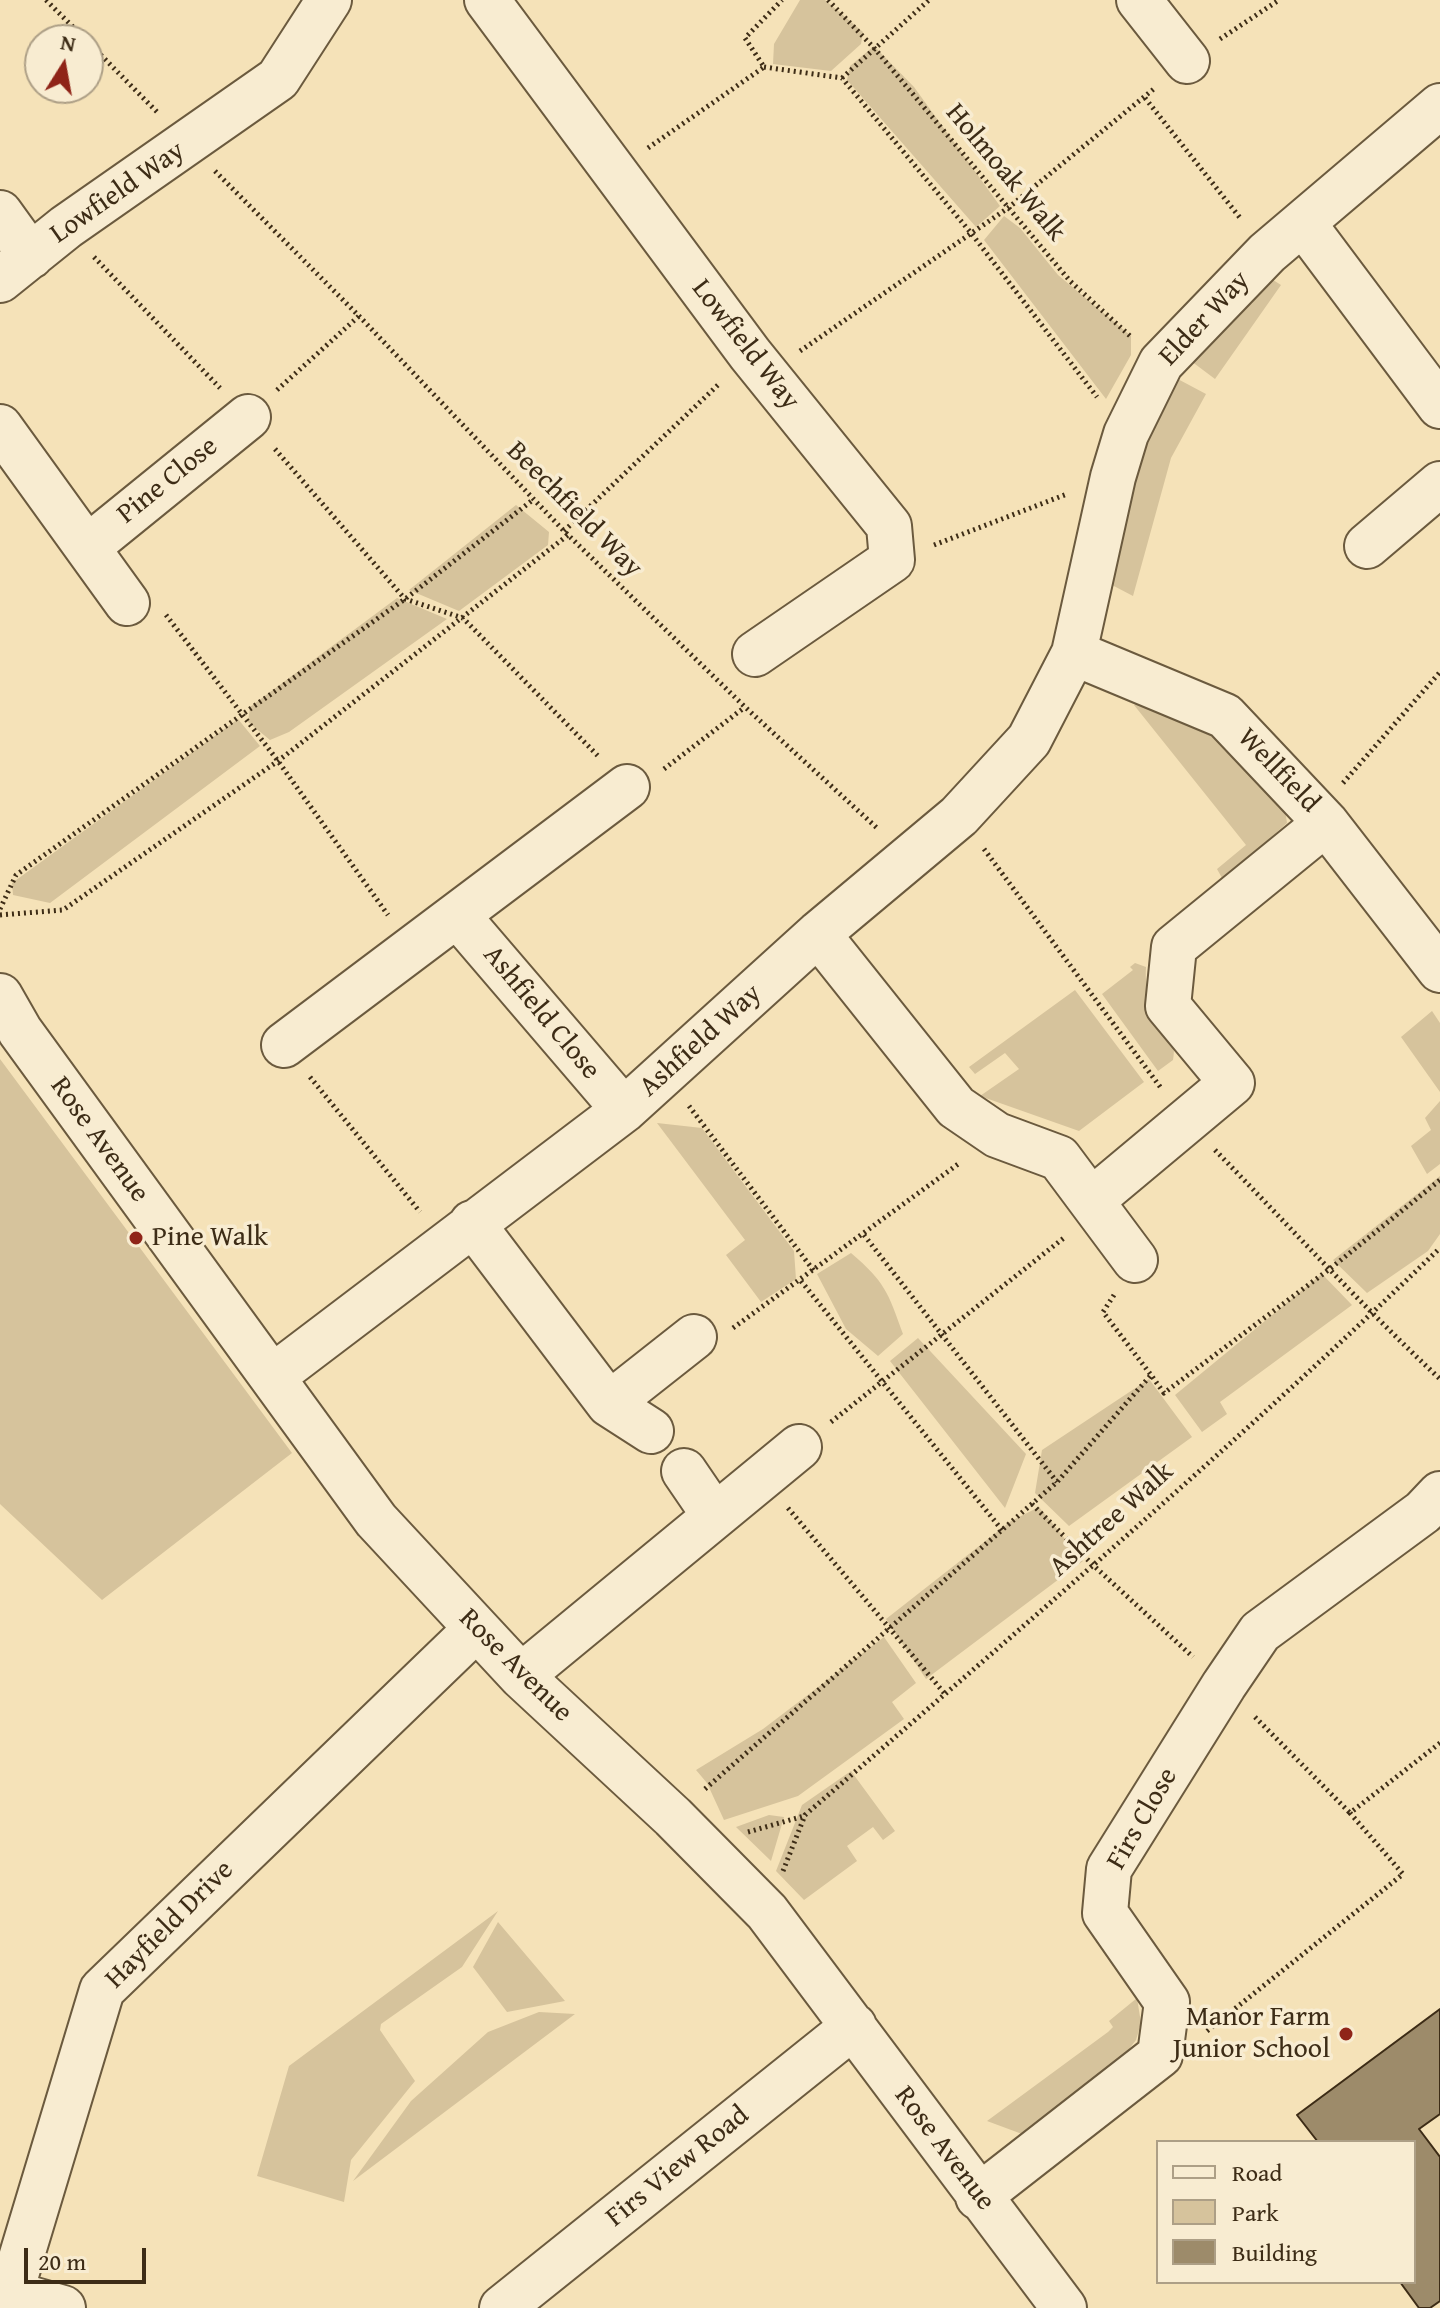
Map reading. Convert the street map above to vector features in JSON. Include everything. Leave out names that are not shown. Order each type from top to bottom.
[{"type":"street","name":"Lowfield Way","points":[[15,268],[66,227],[278,79],[329,0]]},
{"type":"street","name":"Lowfield Way","points":[[487,0],[758,364],[889,526],[892,560]]},
{"type":"street","points":[[1139,0],[1187,61]]},
{"type":"street","name":"Elder Way","points":[[1074,653],[1113,477],[1126,434],[1161,363],[1267,253],[1440,106]]},
{"type":"street","points":[[0,213],[15,268]]},
{"type":"street","points":[[1303,223],[1440,406]]},
{"type":"street","name":"Pine Close","points":[[89,546],[248,417]]},
{"type":"street","points":[[0,427],[89,546],[127,603]]},
{"type":"street","points":[[1367,546],[1440,484]]},
{"type":"street","points":[[755,654],[892,560]]},
{"type":"street","name":"Wellfield","points":[[1074,653],[1225,716],[1326,823],[1437,958]]},
{"type":"street","name":"Ashfield Way","points":[[272,1377],[624,1110],[818,934],[959,816],[1029,740],[1074,653]]},
{"type":"street","points":[[284,1045],[627,787]]},
{"type":"street","points":[[1096,1205],[1232,1083],[1168,1006],[1174,947],[1326,823]]},
{"type":"street","name":"Ashfield Close","points":[[457,915],[624,1110]]},
{"type":"street","points":[[818,934],[956,1107],[997,1135],[1059,1158],[1135,1260]]},
{"type":"street","name":"Rose Avenue","points":[[0,996],[20,1031],[376,1520],[521,1676],[688,1832],[767,1912],[1064,2308]]},
{"type":"street","points":[[459,1234],[609,1404],[651,1431]]},
{"type":"street","points":[[609,1404],[694,1337]]},
{"type":"street","points":[[521,1676],[799,1447]]},
{"type":"street","points":[[684,1471],[714,1515]]},
{"type":"street","name":"Firs Close","points":[[978,2197],[1160,2055],[1167,2002],[1105,1913],[1109,1869],[1224,1685],[1260,1632],[1423,1512],[1440,1494]]},
{"type":"street","name":"Hayfield Drive","points":[[8,2300],[102,1990],[476,1629]]},
{"type":"street","name":"Firs View Road","points":[[502,2308],[854,2026]]},
{"type":"street","points":[[8,2300],[63,2308]]},
{"type":"path","name":"Beechfield Way","points":[[46,0],[70,24]]},
{"type":"path","points":[[764,67],[745,38],[782,0]]},
{"type":"path","name":"Holmoak Walk","points":[[828,0],[875,49],[1070,281],[1161,363]]},
{"type":"path","points":[[842,78],[929,0]]},
{"type":"path","points":[[534,499],[405,599],[16,875],[0,912],[63,910],[278,761],[463,618],[566,533],[758,364],[1008,208],[1187,61],[1279,0]]},
{"type":"path","name":"Beechfield Way","points":[[104,58],[359,316],[566,533],[745,707],[876,829],[889,821]]},
{"type":"path","points":[[614,172],[764,67],[842,78],[971,233],[1126,434]]},
{"type":"path","points":[[1145,98],[1267,253]]},
{"type":"path","points":[[66,227],[248,417],[405,599],[463,618],[627,787],[649,780],[745,707]]},
{"type":"path","points":[[248,417],[359,316]]},
{"type":"path","points":[[892,560],[1113,477]]},
{"type":"path","points":[[127,603],[155,601],[278,761],[412,949]]},
{"type":"path","points":[[1326,823],[1341,786],[1440,672]]},
{"type":"path","points":[[284,1045],[459,1234]]},
{"type":"path","points":[[665,1074],[814,1271]]},
{"type":"path","points":[[694,1337],[724,1335],[997,1135]]},
{"type":"path","points":[[1135,1260],[1103,1312],[1164,1393],[1331,1268],[1440,1180]]},
{"type":"path","points":[[799,1447],[1096,1205]]},
{"type":"path","points":[[864,1235],[1057,1482]]},
{"type":"path","name":"Ashtree Walk","points":[[767,1912],[805,1815],[1151,1513],[1440,1248]]},
{"type":"path","points":[[801,1281],[1002,1530]]},
{"type":"path","points":[[688,1832],[889,1628],[1057,1482],[1151,1375]]},
{"type":"path","points":[[762,1477],[945,1694]]},
{"type":"path","points":[[1195,2041],[1403,1874],[1350,1813],[1440,1743]]},
{"type":"path","name":"Ashtree Walk","points":[[688,1832],[805,1815]]},
{"type":"green space","points":[[800,0],[825,0],[863,32],[861,44],[831,71],[773,64],[774,44]]},
{"type":"green space","points":[[874,46],[914,87],[1000,206],[976,227],[847,80],[850,66]]},
{"type":"green space","points":[[1004,216],[1020,228],[1058,275],[1131,336],[1131,355],[1106,399],[984,240]]},
{"type":"green space","points":[[1270,278],[1281,285],[1215,379],[1187,358]]},
{"type":"green space","points":[[1174,377],[1206,394],[1171,458],[1133,596],[1112,585],[1123,503],[1133,457]]},
{"type":"green space","points":[[516,505],[549,532],[548,545],[459,611],[409,590]]},
{"type":"green space","points":[[397,598],[447,619],[289,732],[270,740],[248,722],[250,707]]},
{"type":"green space","points":[[1154,696],[1189,708],[1285,810],[1287,823],[1222,878],[1217,869],[1246,845],[1134,705]]},
{"type":"green space","points":[[238,719],[260,746],[50,903],[13,895],[12,883]]},
{"type":"green space","points":[[1135,963],[1146,967],[1149,996],[1173,1044],[1173,1060],[1158,1071],[1102,994],[1133,970],[1130,967]]},
{"type":"green space","points":[[1075,990],[1144,1082],[1079,1131],[980,1096],[1019,1069],[1005,1053],[975,1074],[969,1067]]},
{"type":"green space","points":[[1432,1011],[1440,1023],[1440,1092],[1401,1037]]},
{"type":"green space","points":[[0,1059],[292,1453],[102,1600],[0,1504]]},
{"type":"green space","points":[[1440,1101],[1440,1164],[1427,1174],[1411,1146],[1431,1130],[1425,1118]]},
{"type":"green space","points":[[657,1123],[702,1128],[794,1251],[796,1279],[761,1302],[726,1255],[745,1240]]},
{"type":"green space","points":[[1440,1176],[1440,1234],[1428,1251],[1367,1293],[1333,1260]]},
{"type":"green space","points":[[851,1253],[884,1289],[903,1334],[878,1356],[846,1329],[817,1274]]},
{"type":"green space","points":[[1322,1274],[1352,1305],[1220,1402],[1227,1414],[1202,1432],[1175,1395]]},
{"type":"green space","points":[[918,1338],[1026,1454],[1005,1508],[890,1361]]},
{"type":"green space","points":[[1149,1379],[1192,1437],[1069,1526],[1035,1493],[1042,1450]]},
{"type":"green space","points":[[1039,1507],[1083,1561],[926,1679],[886,1619],[1011,1521]]},
{"type":"green space","points":[[884,1637],[916,1683],[892,1702],[904,1719],[798,1796],[724,1820],[707,1783],[696,1770],[763,1729]]},
{"type":"green space","points":[[851,1771],[895,1831],[883,1840],[873,1827],[847,1846],[857,1861],[804,1900],[776,1871],[802,1805]]},
{"type":"green space","points":[[769,1815],[784,1817],[771,1861],[736,1827]]},
{"type":"green space","points":[[498,1911],[462,1967],[381,2024],[380,2030],[415,2081],[351,2160],[344,2202],[257,2176],[289,2066]]},
{"type":"green space","points":[[498,1922],[565,2001],[507,2012],[473,1967]]},
{"type":"green space","points":[[1137,1998],[1141,2023],[1136,2040],[1122,2058],[1022,2134],[987,2121],[1108,2032],[1113,2027],[1109,2021]]},
{"type":"green space","points":[[539,2012],[575,2014],[353,2181],[411,2101],[488,2032]]},
{"type":"building","points":[[1440,2009],[1440,2114],[1419,2129],[1440,2157],[1440,2301],[1430,2308],[1419,2308],[1401,2284],[1416,2284],[1416,2140],[1316,2140],[1297,2115]]},
{"type":"place","name":"Pine Walk","points":[[136,1238]]},
{"type":"place","name":"Manor Farm Junior School","points":[[1346,2034]]}]
